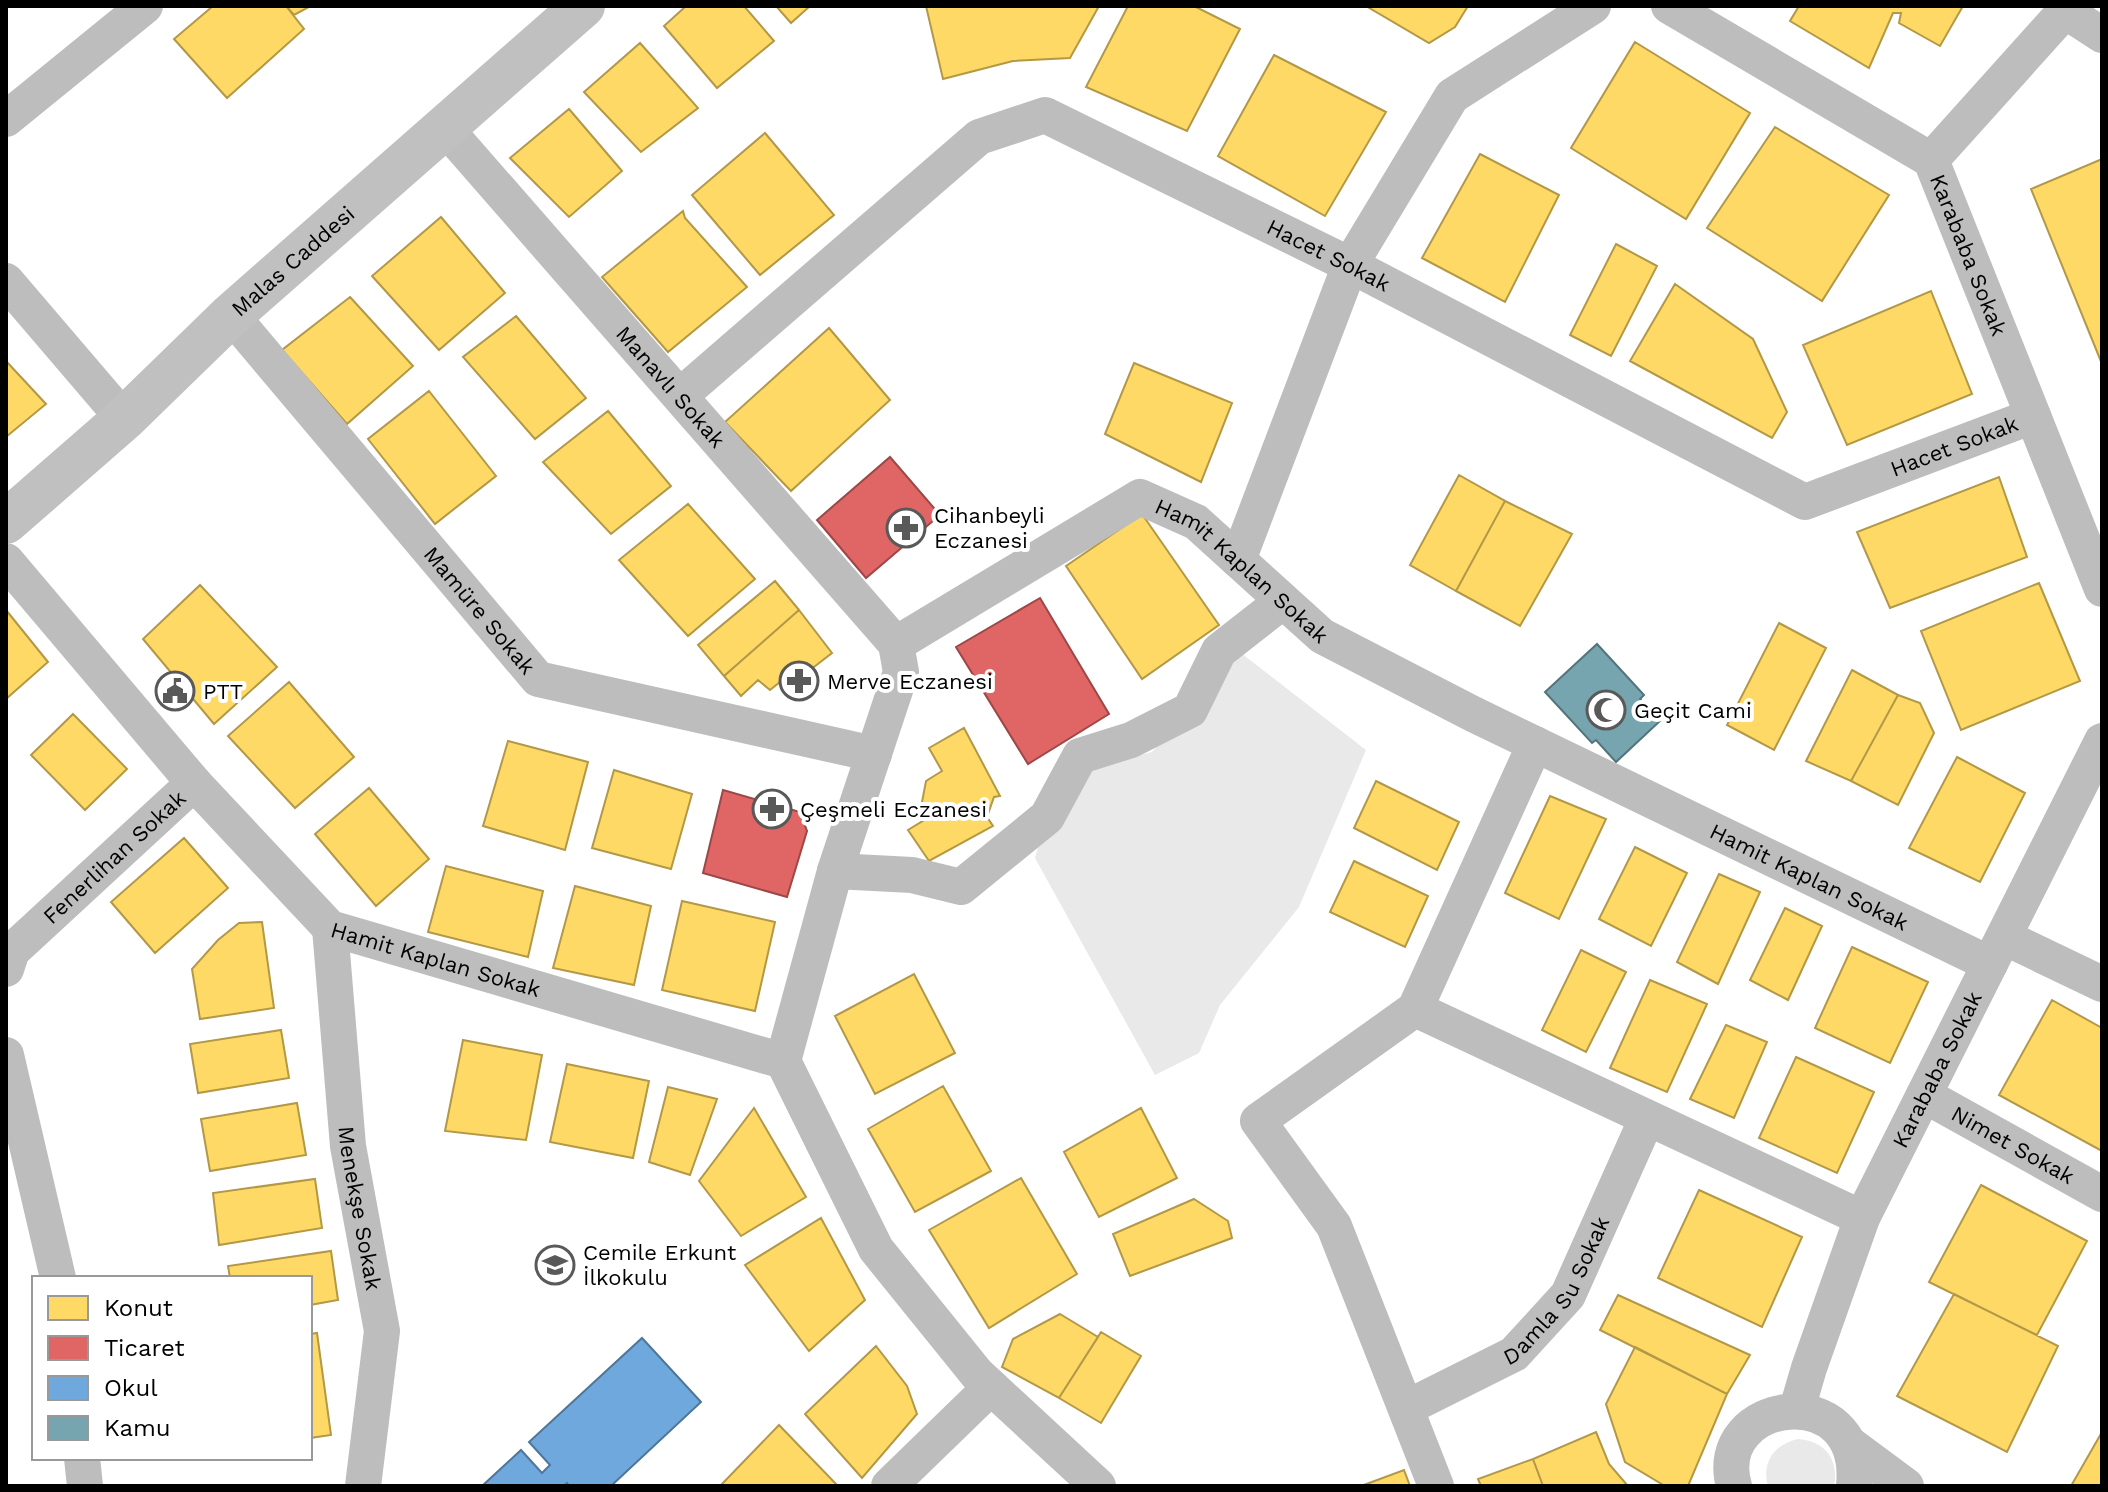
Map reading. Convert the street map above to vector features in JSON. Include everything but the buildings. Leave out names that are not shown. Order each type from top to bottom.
[{"type":"street","points":[[6,119],[145,6]]},
{"type":"street","points":[[1238,560],[1350,265],[1452,96],[1593,6]]},
{"type":"street","name":"Karababa Sokak","points":[[1669,6],[1931,160],[2102,589]]},
{"type":"street","points":[[1931,160],[2064,8],[2102,35]]},
{"type":"street","name":"Malas Caddesi","points":[[6,522],[124,419],[231,315],[446,129],[567,11]]},
{"type":"street","name":"Hacet Sokak","points":[[681,395],[979,137],[1045,115],[1350,265],[1805,502],[2033,416]]},
{"type":"street","name":"Manavlı Sokak","points":[[446,129],[896,644]]},
{"type":"street","points":[[6,281],[124,419]]},
{"type":"street","name":"Mamüre Sokak","points":[[231,315],[538,679],[874,754]]},
{"type":"street","name":"Hamit Kaplan Sokak","points":[[896,644],[1140,497],[1196,522],[1322,636],[1535,744],[1997,950],[2102,984]]},
{"type":"street","name":"Hamit Kaplan Sokak","points":[[6,561],[194,783],[330,928],[783,1061]]},
{"type":"street","points":[[835,871],[912,875],[961,887],[1047,817],[1080,756],[1131,740],[1190,710],[1219,651],[1283,601]]},
{"type":"street","points":[[896,644],[901,672],[835,871],[783,1061],[876,1249],[977,1374],[1098,1486]]},
{"type":"street","name":"Karababa Sokak","points":[[1797,1409],[1862,1218],[2102,741]]},
{"type":"street","points":[[1436,1486],[1334,1226],[1258,1121],[1415,1009],[1535,744]]},
{"type":"street","name":"Fenerlihan Sokak","points":[[6,969],[12,951],[194,783]]},
{"type":"street","name":"Menekşe Sokak","points":[[330,928],[348,1146],[382,1331],[363,1486]]},
{"type":"street","points":[[1415,1009],[1862,1218]]},
{"type":"street","points":[[6,1055],[58,1276]]},
{"type":"street","name":"Nimet Sokak","points":[[1924,1095],[2102,1194]]},
{"type":"street","name":"Damla Su Sokak","points":[[1406,1408],[1514,1354],[1568,1295],[1647,1118]]},
{"type":"street","points":[[889,1486],[991,1387]]},
{"type":"street","points":[[1734,1486],[1731,1477],[1733,1456],[1742,1437],[1756,1422],[1776,1412],[1797,1409],[1818,1414],[1835,1426],[1848,1443],[1906,1486]]},
{"type":"street","points":[[1848,1443],[1855,1464],[1854,1486]]},
{"type":"street","points":[[82,1460],[85,1486]]},
{"type":"shaded area","points":[[1241,653],[1366,750],[1299,907],[1220,1005],[1199,1053],[1155,1075],[1035,858],[1054,792],[1089,769],[1152,752]]},
{"type":"shaded area","points":[[1798,1439],[1816,1443],[1828,1453],[1834,1468],[1834,1486],[1768,1486],[1766,1469],[1772,1455],[1783,1445]]},
{"type":"place","name":"Cihanbeyli Eczanesi","points":[[906,528]]},
{"type":"place","name":"Merve Eczanesi","points":[[799,681]]},
{"type":"place","name":"PTT","points":[[175,691]]},
{"type":"place","name":"Geçit Cami","points":[[1606,710]]},
{"type":"place","name":"Çeşmeli Eczanesi","points":[[772,809]]},
{"type":"place","name":"Cemile Erkunt İlkokulu","points":[[555,1265]]}]
